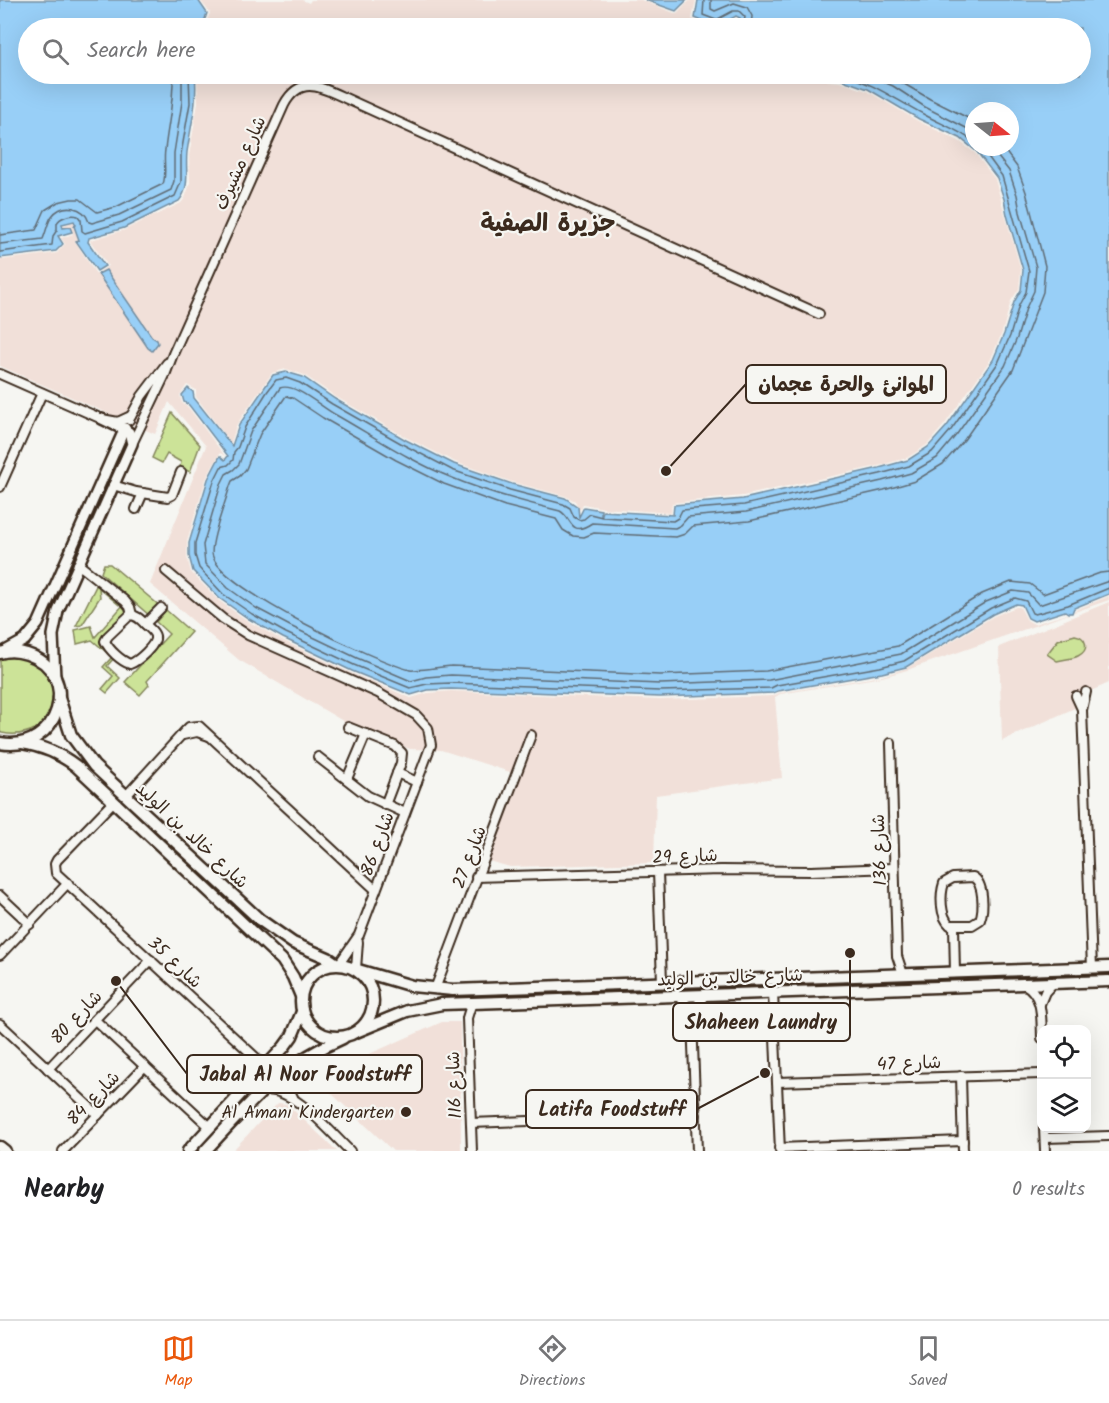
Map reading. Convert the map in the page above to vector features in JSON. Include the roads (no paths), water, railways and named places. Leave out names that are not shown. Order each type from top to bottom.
[{"type":"main road","points":[[3,652],[32,656],[46,666],[56,680]]},
{"type":"main road","name":"شارع خالد بن الوليد","points":[[56,680],[66,723],[78,746],[94,766],[260,920],[293,943],[338,964]]},
{"type":"main road","points":[[3,744],[22,743],[46,730],[54,719],[59,698]]},
{"type":"main road","name":"شارع خالد بن الوليد","points":[[22,743],[45,748],[66,759],[282,960],[301,996]]},
{"type":"main road","points":[[338,964],[357,970],[372,990],[374,1002],[371,1014],[365,1024],[353,1034],[330,1037],[321,1034],[306,1021],[302,1012],[303,986],[317,970],[338,964]]},
{"type":"main road","name":"شارع خالد بن الوليد","points":[[357,970],[412,986],[435,989],[1109,968]]},
{"type":"main road","points":[[871,975],[867,982],[871,989]]},
{"type":"main road","points":[[852,976],[857,982],[852,990]]},
{"type":"main road","name":"شارع خالد بن الوليد","points":[[205,1151],[261,1091],[294,1065],[353,1034],[418,1008],[472,1002],[1109,981]]},
{"type":"main road","points":[[188,1151],[292,1036],[302,1012]]},
{"type":"main road","points":[[0,1147],[5,1151]]},
{"type":"street","name":"شارع مشيرف","points":[[56,680],[52,648],[55,623],[78,564],[165,375],[288,97],[296,90],[305,86],[315,86],[398,121],[819,314]]},
{"type":"street","name":"شارع مشيرف","points":[[3,652],[25,640],[38,624],[131,416],[142,396],[173,354]]},
{"type":"street","points":[[0,374],[125,428],[131,435],[132,444]]},
{"type":"street","points":[[1,482],[42,393]]},
{"type":"street","points":[[102,419],[118,422],[131,416]]},
{"type":"street","points":[[102,419],[114,429],[118,443]]},
{"type":"street","points":[[113,484],[143,493],[170,496],[181,472]]},
{"type":"street","points":[[136,509],[143,493]]},
{"type":"street","points":[[78,564],[125,601],[132,615]]},
{"type":"street","name":"شارع 86","points":[[166,571],[223,619],[248,635],[378,693],[416,715],[428,728],[431,736],[430,745],[359,935],[338,964]]},
{"type":"street","points":[[145,624],[160,608]]},
{"type":"street","points":[[132,615],[155,634],[155,640],[137,661],[127,663],[107,646],[105,641],[126,617],[132,615]]},
{"type":"street","points":[[1086,692],[1082,710],[1092,968]]},
{"type":"street","points":[[1076,696],[1082,710]]},
{"type":"street","points":[[126,796],[189,727],[199,726],[376,890]]},
{"type":"street","points":[[348,727],[399,750],[402,760],[385,805]]},
{"type":"street","points":[[346,779],[366,734]]},
{"type":"street","name":"شارع 27","points":[[435,989],[531,735]]},
{"type":"street","name":"شارع 136","points":[[891,743],[897,956],[903,974]]},
{"type":"street","points":[[318,757],[368,796],[405,813]]},
{"type":"street","points":[[397,773],[417,782]]},
{"type":"street","points":[[0,955],[66,881],[56,873],[57,860],[113,802]]},
{"type":"street","name":"شارع 29","points":[[476,877],[736,869],[811,871],[894,868]]},
{"type":"street","points":[[658,872],[662,982]]},
{"type":"street","points":[[953,878],[976,878],[981,886],[982,917],[975,924],[954,926],[946,922],[943,915],[944,883],[953,878]]},
{"type":"street","name":"شارع 35","points":[[66,881],[266,1067]]},
{"type":"street","points":[[0,896],[30,924]]},
{"type":"street","points":[[954,926],[955,973]]},
{"type":"street","name":"شارع 86","points":[[357,970],[359,935]]},
{"type":"street","name":"شارع 136","points":[[891,975],[897,956]]},
{"type":"street","name":"شارع 80","points":[[48,1069],[151,960]]},
{"type":"street","points":[[1041,1025],[1040,1004],[1045,992],[1054,982]]},
{"type":"street","points":[[1024,984],[1034,992],[1040,1004]]},
{"type":"street","points":[[773,992],[779,1149],[963,1141]]},
{"type":"street","points":[[692,1019],[697,1005],[706,994]]},
{"type":"street","points":[[678,995],[688,1006],[692,1019],[698,1151]]},
{"type":"street","name":"شارع 116","points":[[472,1002],[467,1018],[472,1151]]},
{"type":"street","name":"شارع 116","points":[[458,1003],[467,1018]]},
{"type":"street","points":[[95,1020],[210,1127]]},
{"type":"street","points":[[0,1024],[98,1115]]},
{"type":"street","points":[[294,1065],[289,1085],[294,1098]]},
{"type":"street","name":"شارع 84","points":[[63,1151],[145,1066]]},
{"type":"street","name":"شارع 47","points":[[777,1082],[1037,1074]]},
{"type":"street","points":[[961,1076],[963,1151]]},
{"type":"street","points":[[261,1091],[275,1090],[294,1098],[351,1151]]},
{"type":"street","points":[[471,1123],[696,1115]]},
{"type":"street","points":[[1044,1133],[1045,1151]]},
{"type":"street","points":[[1045,1138],[1109,1136]]},
{"type":"water","points":[[0,0],[198,0],[207,13],[205,18],[18,18],[18,84],[196,84],[195,103],[183,196],[179,201],[124,228],[89,238],[88,242],[105,266],[97,271],[76,241],[79,240],[74,221],[62,224],[63,228],[70,227],[72,232],[58,236],[63,244],[56,251],[0,258]]},
{"type":"water","points":[[645,0],[687,0],[676,11]]},
{"type":"water","points":[[698,0],[1109,0],[1109,594],[1074,608],[1072,613],[1065,611],[1034,621],[1028,618],[1022,605],[1016,604],[993,614],[906,667],[882,673],[773,693],[660,697],[451,689],[428,690],[411,695],[352,671],[283,638],[249,619],[219,598],[193,571],[189,556],[189,543],[208,479],[220,456],[225,460],[228,456],[189,405],[184,402],[182,395],[188,388],[232,446],[239,425],[273,375],[286,372],[303,377],[335,399],[406,440],[454,464],[512,484],[565,498],[578,507],[579,517],[584,507],[601,510],[601,517],[603,511],[673,515],[674,505],[743,499],[879,468],[908,460],[928,447],[947,426],[993,360],[1014,302],[1021,290],[1023,270],[1004,199],[997,178],[980,156],[1019,156],[1019,102],[965,102],[965,142],[919,119],[868,89],[854,84],[1091,84],[1091,18],[740,18],[736,16],[732,18],[695,18]]},
{"type":"water","points":[[106,270],[152,337],[157,340],[158,343],[152,351],[98,274]]},
{"type":"place","name":"الموانئ والحرة عجمان","points":[[666,471]]},
{"type":"place","name":"Shaheen Laundry","points":[[850,953]]},
{"type":"place","name":"Jabal Al Noor Foodstuff","points":[[116,981]]},
{"type":"place","name":"Latifa Foodstuff","points":[[765,1073]]},
{"type":"place","name":"Al Amani Kindergarten","points":[[406,1112]]},
{"type":"district","name":"جزيرة الصفية","points":[[548,223]]}]
